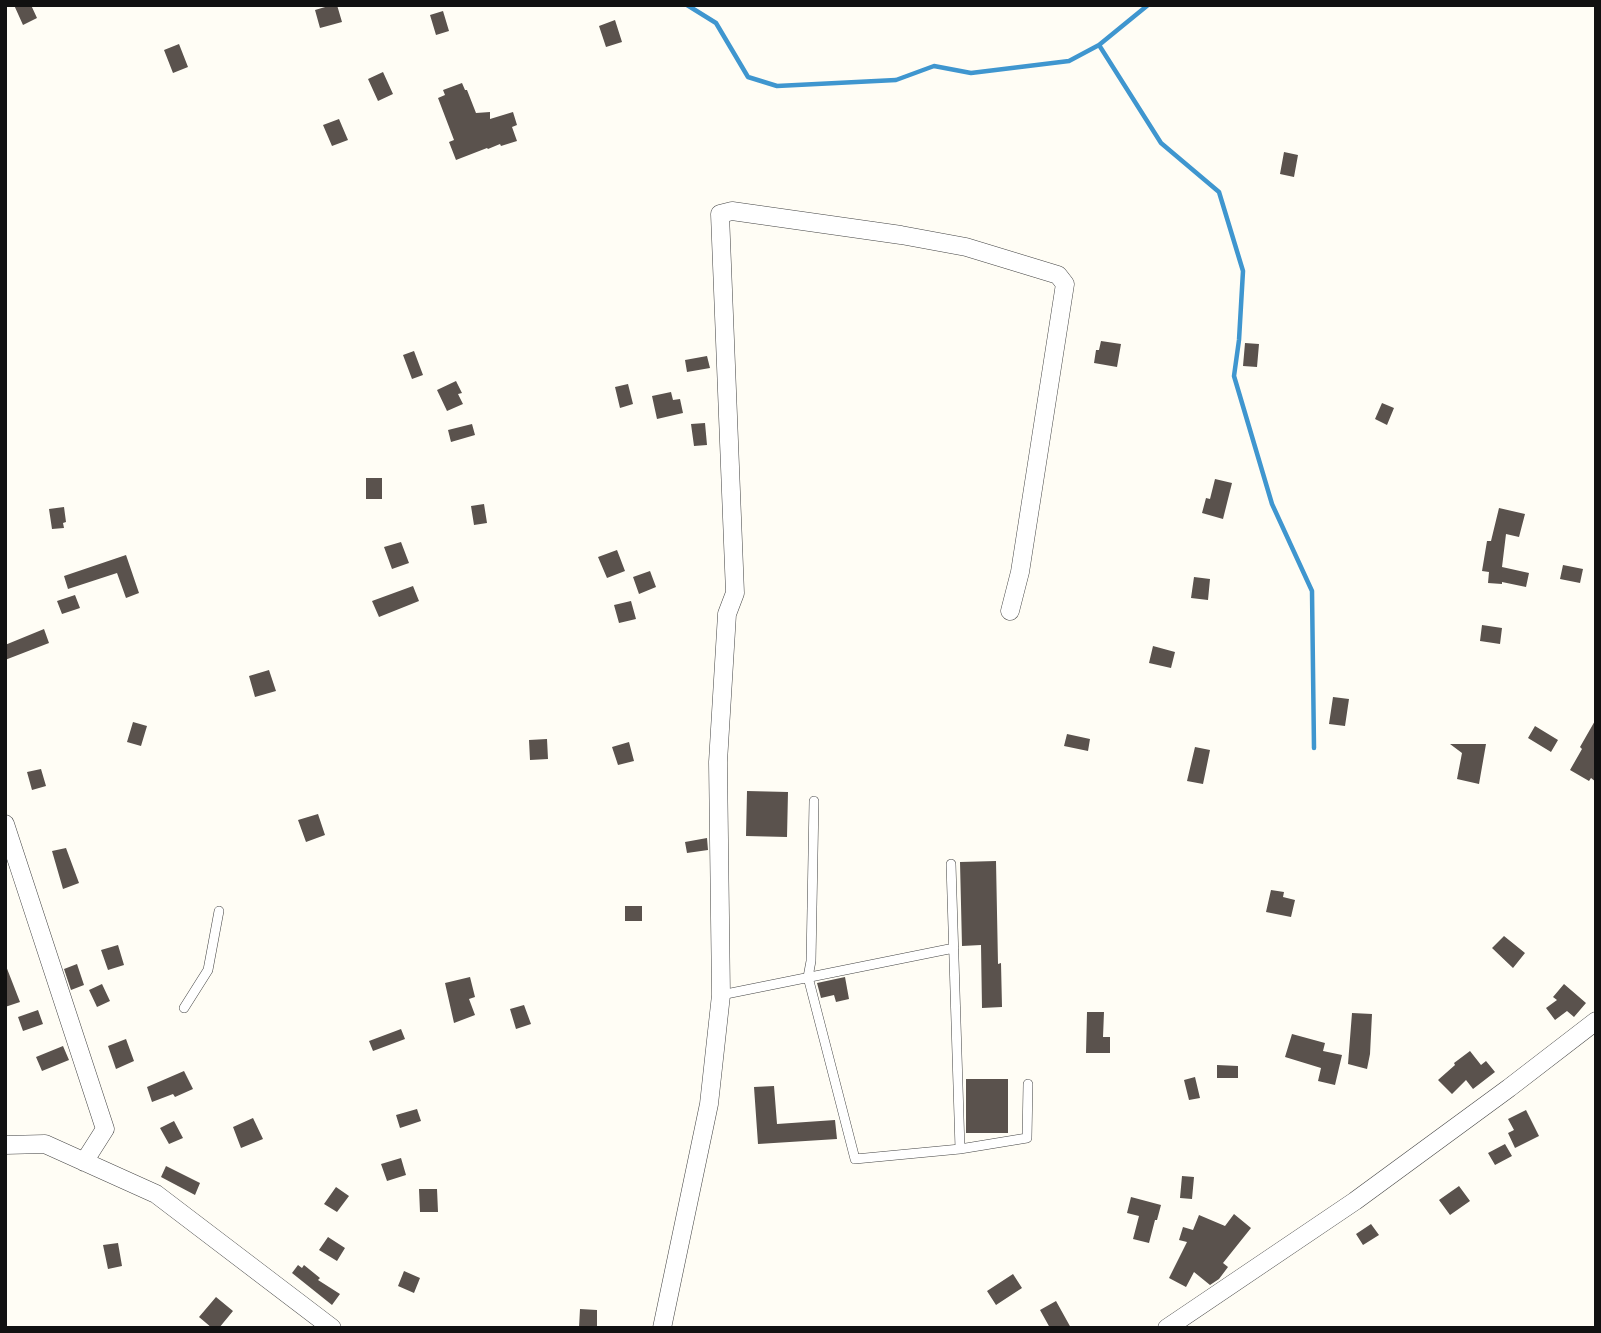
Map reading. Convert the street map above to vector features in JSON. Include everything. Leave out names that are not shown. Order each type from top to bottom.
[{"type":"street","points":[[662,1328],[709,1104],[722,995],[718,762],[727,614],[735,593],[720,214],[732,211],[966,247],[1058,275],[1065,284],[1020,572],[1010,611]]},
{"type":"street","points":[[5,824],[105,1129],[84,1162]]},
{"type":"street","points":[[1167,1328],[1355,1201],[1596,1021]]},
{"type":"street","points":[[5,1146],[45,1144],[156,1194],[332,1328]]},
{"type":"lane","points":[[814,801],[811,961],[808,977],[855,1159],[960,1149],[1027,1138],[1028,1084]]},
{"type":"lane","points":[[951,864],[960,1149]]},
{"type":"lane","points":[[184,1008],[208,970],[219,911]]},
{"type":"lane","points":[[722,995],[954,948]]},
{"type":"building","points":[[14,5],[31,5],[37,18],[23,25]]},
{"type":"building","points":[[337,5],[342,22],[320,28],[315,10]]},
{"type":"building","points":[[443,11],[449,31],[436,35],[430,15]]},
{"type":"building","points":[[615,20],[622,42],[606,47],[599,26]]},
{"type":"building","points":[[179,44],[188,67],[173,73],[164,50]]},
{"type":"building","points":[[383,72],[393,94],[378,101],[368,79]]},
{"type":"building","points":[[462,83],[476,113],[490,112],[490,119],[513,112],[517,125],[512,127],[517,141],[487,148],[456,160],[449,142],[454,140],[438,98],[445,95],[443,90]]},
{"type":"building","points":[[339,119],[348,140],[332,146],[323,125]]},
{"type":"building","points":[[1284,152],[1298,155],[1294,177],[1280,174]]},
{"type":"building","points":[[1101,341],[1121,344],[1117,367],[1094,363]]},
{"type":"building","points":[[1245,343],[1259,344],[1257,367],[1243,366]]},
{"type":"building","points":[[414,351],[423,375],[412,379],[403,355]]},
{"type":"building","points":[[707,356],[710,368],[687,372],[685,360]]},
{"type":"building","points":[[456,381],[462,393],[458,394],[463,404],[447,411],[437,390]]},
{"type":"building","points":[[628,384],[633,404],[620,408],[615,387]]},
{"type":"building","points":[[671,392],[673,400],[680,399],[683,413],[657,419],[652,396]]},
{"type":"building","points":[[1382,403],[1394,408],[1387,425],[1375,419]]},
{"type":"building","points":[[705,423],[707,445],[694,446],[691,424]]},
{"type":"building","points":[[472,424],[475,435],[451,442],[448,430]]},
{"type":"building","points":[[366,478],[382,478],[382,499],[366,499]]},
{"type":"building","points":[[1215,479],[1232,483],[1223,519],[1202,513],[1206,498],[1210,499]]},
{"type":"building","points":[[484,504],[487,523],[474,525],[471,506]]},
{"type":"building","points":[[64,507],[64,528],[52,529],[49,509]]},
{"type":"building","points":[[1499,508],[1525,514],[1519,537],[1506,534],[1502,567],[1529,573],[1526,587],[1502,582],[1488,583],[1489,572],[1482,571],[1487,541],[1491,541]]},
{"type":"building","points":[[401,542],[409,563],[392,569],[384,547]]},
{"type":"building","points":[[617,550],[625,571],[607,578],[598,557]]},
{"type":"building","points":[[126,555],[139,593],[126,598],[117,573],[68,589],[64,576]]},
{"type":"building","points":[[1563,565],[1583,569],[1580,583],[1560,579]]},
{"type":"building","points":[[650,571],[656,587],[639,594],[633,577]]},
{"type":"building","points":[[1194,577],[1210,579],[1208,600],[1191,598]]},
{"type":"building","points":[[413,586],[419,601],[379,617],[372,601]]},
{"type":"building","points":[[75,595],[80,608],[62,614],[57,601]]},
{"type":"building","points":[[631,601],[636,619],[619,623],[614,605]]},
{"type":"building","points":[[1482,625],[1502,628],[1500,644],[1480,641]]},
{"type":"building","points":[[44,629],[49,643],[5,660],[5,645]]},
{"type":"building","points":[[1153,646],[1175,652],[1171,668],[1149,663]]},
{"type":"building","points":[[269,670],[276,691],[255,697],[249,676]]},
{"type":"building","points":[[1333,697],[1349,699],[1345,726],[1329,724]]},
{"type":"building","points":[[1596,719],[1596,782],[1570,770]]},
{"type":"building","points":[[133,722],[147,726],[141,746],[127,742]]},
{"type":"building","points":[[1535,726],[1558,740],[1551,752],[1528,738]]},
{"type":"building","points":[[1067,734],[1090,739],[1088,751],[1064,746]]},
{"type":"building","points":[[547,739],[548,759],[530,760],[529,740]]},
{"type":"building","points":[[629,742],[634,761],[618,765],[612,747]]},
{"type":"building","points":[[1450,744],[1486,744],[1479,784],[1457,779],[1462,753]]},
{"type":"building","points":[[1195,747],[1210,750],[1203,784],[1187,781]]},
{"type":"building","points":[[41,769],[46,786],[32,790],[27,772]]},
{"type":"building","points":[[747,791],[788,792],[787,837],[746,836]]},
{"type":"building","points":[[318,814],[325,835],[306,842],[298,820]]},
{"type":"building","points":[[707,838],[708,850],[687,853],[685,842]]},
{"type":"building","points":[[66,848],[79,883],[63,889],[52,851]]},
{"type":"building","points":[[996,861],[998,964],[1001,963],[1002,1007],[982,1008],[981,945],[962,946],[960,862]]},
{"type":"building","points":[[1271,890],[1284,892],[1283,897],[1295,900],[1291,917],[1266,912]]},
{"type":"building","points":[[625,906],[642,906],[642,921],[625,921]]},
{"type":"building","points":[[1504,936],[1525,953],[1513,968],[1492,948]]},
{"type":"building","points":[[118,945],[124,965],[108,970],[101,950]]},
{"type":"building","points":[[77,964],[84,985],[71,990],[64,969]]},
{"type":"building","points":[[5,967],[20,1002],[5,1007]]},
{"type":"building","points":[[470,977],[475,997],[469,999],[475,1015],[454,1023],[445,983]]},
{"type":"building","points":[[845,977],[849,999],[836,1002],[834,995],[821,998],[817,983]]},
{"type":"building","points":[[102,984],[110,1001],[97,1007],[89,990]]},
{"type":"building","points":[[1564,984],[1586,1003],[1574,1017],[1567,1011],[1555,1020],[1546,1008],[1557,1000],[1553,997]]},
{"type":"building","points":[[524,1005],[531,1024],[516,1029],[510,1009]]},
{"type":"building","points":[[38,1010],[43,1024],[23,1031],[18,1017]]},
{"type":"building","points":[[1087,1012],[1104,1012],[1103,1037],[1110,1037],[1110,1053],[1086,1053]]},
{"type":"building","points":[[1352,1013],[1372,1014],[1367,1069],[1348,1064]]},
{"type":"building","points":[[401,1029],[405,1039],[373,1051],[369,1041]]},
{"type":"building","points":[[1292,1034],[1325,1043],[1323,1051],[1342,1055],[1335,1085],[1318,1081],[1321,1068],[1285,1057]]},
{"type":"building","points":[[126,1039],[134,1061],[116,1069],[108,1046]]},
{"type":"building","points":[[63,1046],[69,1060],[42,1071],[36,1057]]},
{"type":"building","points":[[1470,1051],[1481,1065],[1486,1061],[1495,1072],[1473,1089],[1466,1080],[1452,1094],[1438,1080]]},
{"type":"building","points":[[1217,1065],[1238,1066],[1238,1078],[1217,1078]]},
{"type":"building","points":[[184,1071],[193,1089],[175,1097],[173,1094],[152,1102],[147,1087]]},
{"type":"building","points":[[1195,1077],[1200,1098],[1189,1100],[1184,1080]]},
{"type":"building","points":[[966,1079],[1008,1079],[1008,1133],[966,1133]]},
{"type":"building","points":[[774,1086],[777,1124],[835,1120],[837,1139],[758,1144],[754,1087]]},
{"type":"building","points":[[417,1109],[421,1121],[400,1128],[396,1115]]},
{"type":"building","points":[[1526,1110],[1539,1136],[1515,1148],[1508,1133],[1514,1130],[1508,1119]]},
{"type":"building","points":[[253,1118],[263,1139],[241,1148],[233,1127]]},
{"type":"building","points":[[174,1121],[183,1138],[169,1144],[160,1128]]},
{"type":"building","points":[[1505,1144],[1512,1156],[1495,1165],[1488,1153]]},
{"type":"building","points":[[401,1158],[406,1175],[387,1181],[381,1164]]},
{"type":"building","points":[[166,1166],[200,1183],[195,1195],[161,1177]]},
{"type":"building","points":[[1182,1176],[1194,1177],[1192,1199],[1180,1198]]},
{"type":"building","points":[[1459,1186],[1470,1201],[1450,1215],[1439,1200]]},
{"type":"building","points":[[336,1187],[349,1196],[337,1212],[324,1204]]},
{"type":"building","points":[[419,1189],[437,1189],[438,1212],[420,1212]]},
{"type":"building","points":[[1131,1197],[1161,1205],[1149,1243],[1133,1239],[1139,1216],[1127,1213]]},
{"type":"building","points":[[1234,1214],[1251,1228],[1223,1263],[1228,1267],[1219,1279],[1210,1285],[1194,1272],[1186,1287],[1169,1278],[1187,1242],[1179,1240],[1183,1227],[1193,1230],[1199,1215],[1225,1226]]},
{"type":"building","points":[[1371,1224],[1379,1235],[1363,1245],[1356,1234]]},
{"type":"building","points":[[328,1237],[345,1248],[337,1261],[319,1250]]},
{"type":"building","points":[[118,1243],[122,1266],[108,1269],[103,1245]]},
{"type":"building","points":[[298,1265],[302,1268],[304,1265],[320,1278],[318,1280],[340,1294],[332,1305],[292,1273]]},
{"type":"building","points":[[404,1271],[420,1278],[414,1293],[398,1286]]},
{"type":"building","points":[[1013,1274],[1022,1288],[996,1305],[987,1291]]},
{"type":"building","points":[[216,1297],[233,1311],[219,1328],[212,1328],[199,1317]]},
{"type":"building","points":[[1056,1301],[1071,1328],[1050,1328],[1040,1310]]},
{"type":"building","points":[[580,1309],[597,1310],[597,1328],[579,1328]]},
{"type":"waterway","points":[[687,5],[716,23],[748,77],[777,86],[896,80],[934,66],[971,73],[1069,61],[1099,45],[1148,5]]},
{"type":"waterway","points":[[1099,45],[1161,143],[1219,192],[1243,271],[1234,376],[1272,504],[1312,591],[1314,748]]}]
